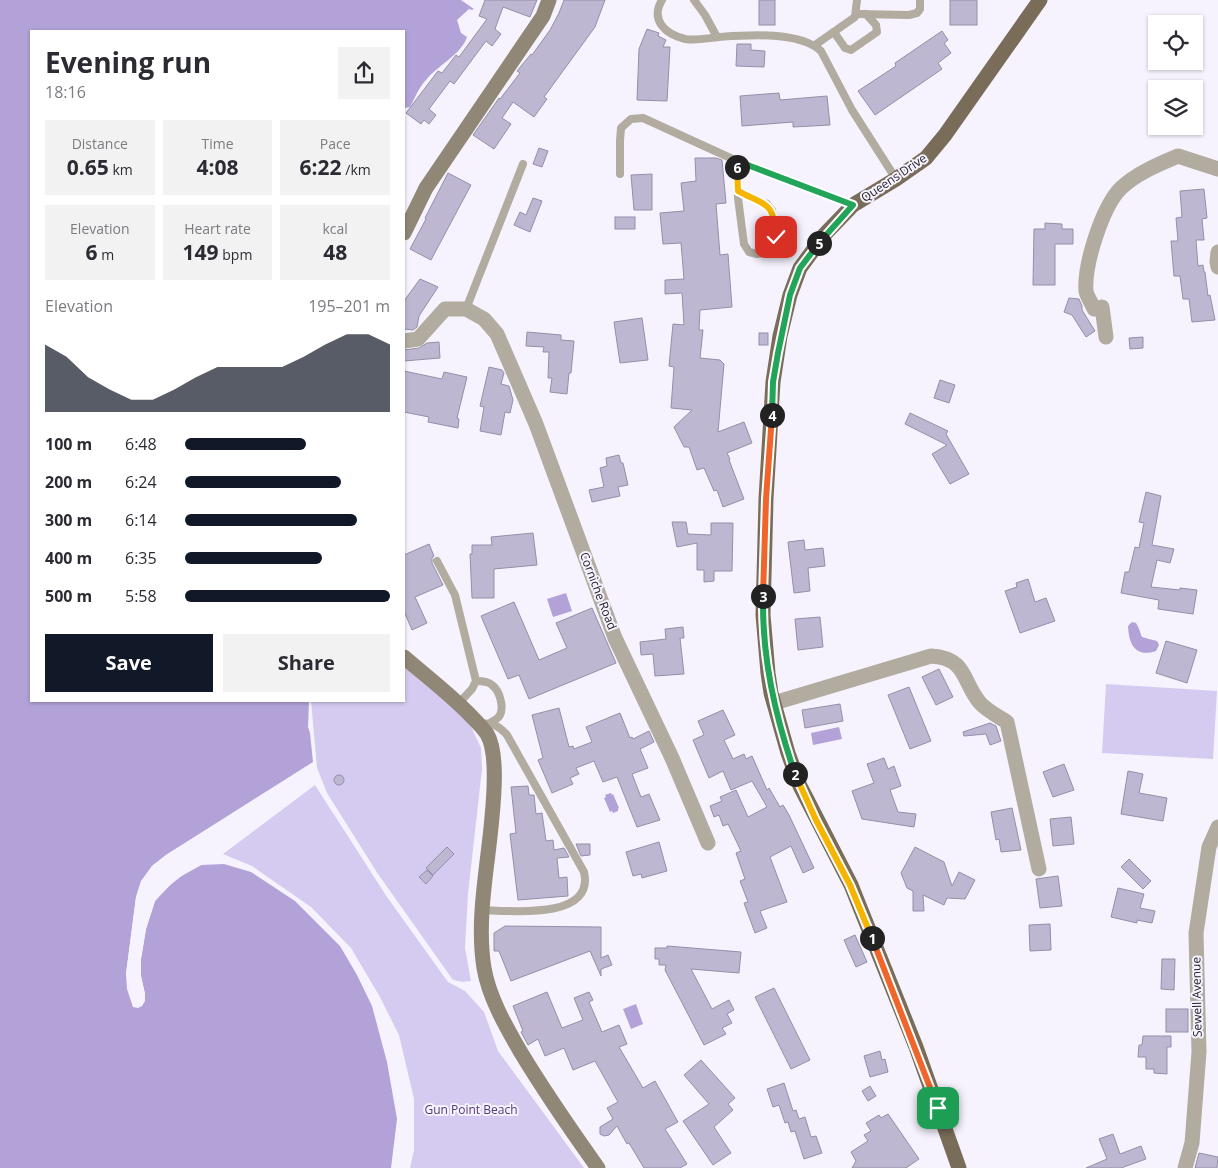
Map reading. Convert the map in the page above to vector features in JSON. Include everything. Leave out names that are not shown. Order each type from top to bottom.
[{"type":"main road","points":[[405,231],[426,188],[543,16],[549,0]]},
{"type":"main road","name":"Queens Drive","points":[[959,1168],[916,1048],[862,910],[800,786],[788,753],[774,703],[768,673],[763,615],[766,499],[773,382],[790,295],[800,268],[825,234],[853,205],[926,158],[945,135],[1040,0]]},
{"type":"main road","points":[[405,658],[484,723],[493,753],[494,772],[494,794],[483,910],[482,948],[484,970],[494,999],[508,1029],[534,1073],[598,1168]]},
{"type":"street","points":[[1106,337],[1102,307],[1094,309],[1086,293],[1088,266],[1100,221],[1121,188],[1150,168],[1178,156],[1218,169]]},
{"type":"street","points":[[1218,252],[1218,266]]},
{"type":"street","points":[[405,341],[418,339],[445,309],[466,309]]},
{"type":"street","name":"Corniche Road","points":[[466,309],[484,320],[497,334],[536,424],[615,638],[672,758],[708,843]]},
{"type":"street","points":[[774,703],[931,656],[942,657],[959,666],[982,706],[1007,722],[1039,869]]},
{"type":"street","name":"Sewell Avenue","points":[[1184,1168],[1192,1143],[1199,1052],[1196,933],[1209,847],[1218,827]]},
{"type":"lane","points":[[662,0],[658,6],[658,18],[663,29],[684,38],[697,40],[747,35],[787,38],[815,45],[821,51],[852,110],[896,179]]},
{"type":"lane","points":[[694,0],[717,37]]},
{"type":"lane","points":[[856,0],[857,14]]},
{"type":"lane","points":[[815,45],[857,14],[909,15],[920,9],[920,0]]},
{"type":"lane","points":[[834,32],[845,48],[851,50],[877,32],[876,25],[866,14]]},
{"type":"lane","points":[[620,174],[621,128],[631,119],[643,118],[737,161],[853,205]]},
{"type":"lane","points":[[737,161],[738,191],[744,244],[749,252],[764,253],[770,250],[776,237],[772,210],[767,204],[738,191]]},
{"type":"lane","points":[[466,309],[523,164]]},
{"type":"lane","points":[[437,561],[454,595],[476,681],[472,689],[459,703]]},
{"type":"lane","points":[[476,681],[492,685],[500,695],[501,714],[498,718],[484,723]]},
{"type":"lane","points":[[483,910],[532,912],[552,909],[574,901],[582,891],[586,881],[584,872],[507,735],[499,726],[484,723]]},
{"type":"green space","points":[[405,664],[469,722],[481,748],[482,769],[468,894],[465,948],[471,981],[453,980],[378,874],[327,793],[317,768],[311,702],[405,702]]},
{"type":"green space","points":[[1106,684],[1217,691],[1213,759],[1102,753]]},
{"type":"green space","name":"Gun Point Beach","points":[[315,785],[387,897],[448,982],[465,991],[484,1012],[498,1051],[584,1168],[410,1168],[414,1150],[414,1099],[399,1035],[380,997],[351,948],[311,907],[252,866],[223,854]]},
{"type":"shaded area","points":[[0,0],[461,0],[474,9],[469,9],[457,20],[461,33],[467,37],[464,43],[455,55],[424,83],[410,107],[405,108],[405,30],[30,30],[30,702],[309,702],[308,727],[313,762],[166,855],[152,866],[141,881],[136,897],[126,974],[133,1007],[142,1006],[145,994],[141,976],[141,959],[146,929],[155,901],[165,889],[188,871],[201,865],[224,864],[251,872],[295,901],[340,946],[372,1006],[387,1062],[397,1119],[391,1168],[0,1168]]},
{"type":"shaded area","points":[[566,593],[572,611],[553,617],[547,599]]},
{"type":"shaded area","points":[[1132,622],[1136,623],[1143,637],[1157,641],[1159,645],[1156,651],[1143,653],[1134,648],[1128,626]]},
{"type":"shaded area","points":[[839,727],[842,739],[813,745],[811,733]]},
{"type":"shaded area","points":[[611,793],[619,808],[618,811],[613,813],[612,811],[610,812],[604,798],[606,797],[605,795]]},
{"type":"shaded area","points":[[636,1004],[643,1024],[631,1029],[623,1009]]},
{"type":"pier","points":[[311,764],[312,766],[168,857],[154,868],[143,883],[139,897],[128,974],[129,988],[135,1005],[138,1006],[143,994],[138,977],[138,959],[144,928],[153,900],[174,877],[187,869],[205,863],[176,879],[155,901],[146,929],[141,959],[141,976],[145,1001],[138,1008],[133,1007],[127,989],[126,974],[136,897],[141,882],[152,866],[166,855]]},
{"type":"building","points":[[485,0],[537,0],[530,17],[503,7],[495,29],[501,34],[492,46],[486,41],[454,84],[450,81],[429,109],[436,115],[429,124],[424,120],[421,124],[406,113],[438,71],[442,73],[456,55],[459,57],[487,19],[479,16]]},
{"type":"building","points":[[564,0],[605,0],[595,27],[544,97],[547,99],[534,117],[513,102],[502,118],[511,124],[494,149],[473,135],[499,98],[520,73],[517,71],[532,55],[550,30]]},
{"type":"building","points":[[759,0],[775,0],[775,25],[759,25]]},
{"type":"building","points":[[950,0],[977,0],[977,25],[950,25]]},
{"type":"building","points":[[647,29],[659,33],[658,36],[666,40],[663,47],[670,47],[667,101],[637,100],[639,49]]},
{"type":"building","points":[[942,31],[948,40],[944,43],[951,53],[938,63],[942,69],[875,115],[858,91],[896,66],[895,63]]},
{"type":"building","points":[[737,44],[751,44],[751,50],[765,51],[764,67],[736,66]]},
{"type":"building","points":[[779,93],[780,100],[827,96],[830,125],[793,127],[793,122],[742,126],[740,96]]},
{"type":"building","points":[[539,148],[548,151],[542,167],[533,164]]},
{"type":"building","points":[[695,158],[716,158],[722,160],[726,203],[716,204],[720,255],[728,254],[732,307],[700,310],[699,330],[703,330],[700,358],[720,360],[724,364],[718,432],[744,422],[752,443],[727,453],[744,499],[723,507],[717,490],[714,491],[704,468],[697,470],[689,447],[684,447],[674,427],[692,410],[671,408],[674,367],[669,366],[673,324],[684,325],[682,293],[665,294],[665,280],[684,279],[681,243],[663,244],[660,213],[684,211],[681,183],[696,181]]},
{"type":"building","points":[[448,173],[471,185],[431,260],[410,249]]},
{"type":"building","points":[[652,174],[652,210],[634,210],[631,175]]},
{"type":"building","points":[[1204,189],[1207,218],[1202,219],[1204,240],[1196,240],[1198,266],[1203,265],[1208,296],[1210,295],[1215,320],[1192,322],[1189,299],[1183,299],[1180,276],[1174,276],[1171,241],[1178,241],[1176,218],[1182,217],[1180,191]]},
{"type":"building","points":[[533,198],[542,201],[530,232],[514,225],[520,212],[526,215]]},
{"type":"building","points":[[615,217],[635,217],[635,229],[615,229]]},
{"type":"building","points":[[1045,223],[1062,224],[1062,229],[1073,229],[1073,244],[1055,244],[1055,285],[1033,285],[1034,229],[1045,229]]},
{"type":"building","points":[[420,279],[438,287],[419,316],[417,327],[413,330],[405,329],[405,300]]},
{"type":"building","points":[[1069,298],[1079,299],[1082,310],[1095,331],[1086,337],[1072,315],[1064,312]]},
{"type":"building","points":[[642,318],[648,360],[620,363],[614,322]]},
{"type":"building","points":[[527,332],[561,335],[561,340],[574,341],[567,394],[550,392],[552,378],[548,378],[549,352],[543,352],[544,347],[526,346]]},
{"type":"building","points":[[759,333],[768,333],[768,345],[759,345]]},
{"type":"building","points":[[1143,337],[1143,348],[1130,349],[1129,338]]},
{"type":"building","points":[[439,342],[440,358],[405,361],[405,350],[419,348],[427,343]]},
{"type":"building","points":[[489,367],[502,370],[504,373],[501,384],[509,386],[513,400],[510,413],[505,412],[501,435],[480,431],[484,407],[480,406]]},
{"type":"building","points":[[405,371],[442,379],[444,372],[467,377],[457,418],[459,419],[458,428],[428,422],[429,417],[405,412]]},
{"type":"building","points":[[940,380],[955,385],[949,403],[934,398]]},
{"type":"building","points":[[910,413],[948,431],[946,434],[969,474],[950,484],[932,454],[947,445],[905,424]]},
{"type":"building","points":[[619,455],[621,463],[623,463],[628,485],[618,487],[620,496],[592,502],[589,490],[604,487],[600,468],[607,466],[606,458]]},
{"type":"building","points":[[1146,492],[1161,496],[1152,545],[1174,549],[1170,563],[1157,560],[1151,587],[1197,590],[1193,614],[1158,609],[1159,600],[1121,593],[1125,572],[1129,572],[1135,547],[1139,548],[1144,523],[1139,522]]},
{"type":"building","points":[[672,522],[686,522],[688,534],[711,535],[711,523],[733,523],[732,571],[714,571],[714,581],[704,582],[704,570],[697,570],[697,543],[677,547]]},
{"type":"building","points":[[533,533],[537,565],[494,569],[494,598],[472,598],[470,554],[472,554],[472,545],[492,545],[491,537]]},
{"type":"building","points":[[804,540],[805,550],[823,548],[825,566],[808,568],[810,591],[794,593],[788,542]]},
{"type":"building","points":[[429,544],[434,556],[432,563],[443,585],[415,597],[427,623],[412,630],[405,613],[405,555]]},
{"type":"building","points":[[1028,579],[1035,602],[1046,598],[1055,621],[1020,633],[1005,591],[1017,587],[1016,583]]},
{"type":"building","points":[[514,602],[539,660],[567,648],[556,623],[592,608],[616,663],[529,699],[519,675],[508,679],[481,616]]},
{"type":"building","points":[[820,617],[823,647],[798,650],[795,619]]},
{"type":"building","points":[[683,627],[684,638],[680,638],[684,674],[655,676],[653,654],[641,655],[640,642],[666,639],[665,629]]},
{"type":"building","points":[[1166,641],[1197,650],[1187,683],[1156,673]]},
{"type":"building","points":[[939,669],[953,697],[936,705],[922,677]]},
{"type":"building","points":[[909,687],[931,741],[910,749],[888,695]]},
{"type":"building","points":[[840,704],[843,721],[805,728],[802,710]]},
{"type":"building","points":[[559,708],[569,747],[573,746],[574,749],[592,742],[586,727],[620,713],[630,738],[632,737],[633,739],[649,731],[654,742],[640,749],[648,768],[632,774],[641,797],[649,794],[660,820],[637,827],[617,777],[603,782],[594,761],[576,768],[579,774],[570,778],[573,784],[552,793],[538,760],[543,758],[532,715]]},
{"type":"building","points":[[723,710],[735,735],[724,740],[733,759],[744,754],[746,759],[752,756],[767,790],[769,788],[780,807],[783,805],[789,815],[814,868],[803,873],[791,846],[770,857],[787,902],[760,911],[767,928],[755,933],[744,903],[748,902],[740,881],[745,879],[736,853],[741,851],[728,824],[723,826],[719,815],[714,817],[710,806],[722,801],[720,797],[736,790],[748,817],[767,807],[752,781],[731,790],[723,771],[709,778],[693,740],[704,735],[698,721]]},
{"type":"building","points":[[990,723],[996,726],[1001,741],[990,745],[986,734],[964,736],[963,732]]},
{"type":"building","points":[[884,758],[888,769],[894,766],[901,786],[890,790],[898,812],[916,814],[914,827],[862,819],[852,791],[874,783],[867,764]]},
{"type":"building","points":[[1064,764],[1074,790],[1053,797],[1043,772]]},
{"type":"building","points":[[1128,771],[1143,774],[1139,793],[1167,798],[1163,821],[1121,814]]},
{"type":"building","points":[[337,775],[341,775],[344,780],[343,784],[337,785],[334,782],[334,778]]},
{"type":"building","points":[[528,786],[529,795],[534,795],[536,814],[542,813],[546,841],[553,840],[554,850],[564,848],[569,857],[557,858],[559,878],[567,877],[568,896],[518,900],[510,834],[516,833],[511,787]]},
{"type":"building","points":[[1012,808],[1021,850],[1001,852],[999,839],[996,840],[991,812]]},
{"type":"building","points":[[1071,817],[1074,844],[1053,846],[1050,819]]},
{"type":"building","points":[[659,842],[667,871],[642,878],[641,874],[633,876],[626,852]]},
{"type":"building","points":[[576,844],[590,844],[590,855],[581,856]]},
{"type":"building","points":[[447,847],[454,854],[433,875],[426,868]]},
{"type":"building","points":[[915,847],[944,862],[952,886],[959,872],[975,880],[965,899],[947,898],[944,905],[923,895],[924,911],[913,911],[913,891],[907,888],[901,873]]},
{"type":"building","points":[[1129,859],[1151,881],[1143,889],[1121,867]]},
{"type":"building","points":[[427,870],[433,876],[426,884],[419,877]]},
{"type":"building","points":[[1058,876],[1062,906],[1040,908],[1036,879]]},
{"type":"building","points":[[1118,888],[1144,894],[1140,908],[1155,911],[1152,923],[1137,920],[1137,923],[1111,917]]},
{"type":"building","points":[[1050,924],[1051,950],[1030,951],[1029,925]]},
{"type":"building","points":[[505,926],[601,927],[601,958],[608,955],[612,965],[601,969],[601,976],[590,951],[511,981],[499,951],[494,951],[494,933]]},
{"type":"building","points":[[855,935],[867,962],[856,967],[844,940]]},
{"type":"building","points":[[667,946],[741,952],[739,973],[691,969],[712,1009],[729,1000],[734,1010],[727,1014],[732,1023],[722,1028],[726,1034],[704,1045],[665,970],[666,965],[659,965],[659,959],[655,959],[655,948],[667,948]]},
{"type":"building","points":[[1162,959],[1175,959],[1174,990],[1161,989]]},
{"type":"building","points":[[774,988],[810,1060],[791,1069],[755,997]]},
{"type":"building","points":[[547,992],[562,1028],[583,1020],[574,998],[589,992],[593,1000],[589,1002],[602,1032],[619,1025],[627,1044],[619,1047],[643,1088],[655,1081],[678,1122],[665,1129],[687,1164],[680,1168],[644,1168],[617,1126],[609,1135],[604,1136],[600,1134],[600,1127],[613,1119],[607,1108],[618,1102],[595,1061],[573,1070],[564,1048],[545,1056],[538,1039],[528,1045],[521,1032],[523,1031],[513,1006]]},
{"type":"building","points":[[1166,1009],[1188,1009],[1188,1032],[1166,1032]]},
{"type":"building","points":[[1143,1036],[1171,1036],[1171,1047],[1167,1047],[1167,1074],[1154,1073],[1154,1069],[1146,1069],[1146,1057],[1138,1057],[1139,1045],[1142,1045]]},
{"type":"building","points":[[880,1051],[882,1060],[885,1059],[888,1072],[870,1077],[864,1056]]},
{"type":"building","points":[[701,1060],[735,1098],[728,1104],[733,1110],[714,1127],[731,1153],[713,1165],[683,1121],[709,1104],[684,1075]]},
{"type":"building","points":[[784,1083],[793,1111],[796,1110],[799,1119],[805,1117],[811,1137],[816,1136],[822,1153],[804,1159],[795,1131],[791,1132],[788,1122],[785,1123],[779,1105],[773,1107],[767,1089]]},
{"type":"building","points":[[870,1086],[876,1096],[868,1101],[862,1091]]},
{"type":"building","points":[[888,1114],[919,1159],[906,1168],[852,1168],[856,1161],[851,1152],[868,1141],[864,1135],[871,1131],[866,1123],[879,1115],[881,1118]]},
{"type":"building","points":[[1113,1134],[1120,1154],[1141,1146],[1146,1159],[1121,1168],[1086,1168],[1107,1159],[1099,1139]]},
{"type":"building","points":[[1199,1153],[1218,1157],[1217,1168],[1195,1168]]},
{"type":"route","points":[[776,237],[776,226],[772,210],[767,204],[738,191],[737,161],[853,205],[825,234],[800,268],[790,295],[780,336],[773,382],[764,567],[764,638],[771,693],[788,753],[800,786],[862,910],[938,1108]]}]
